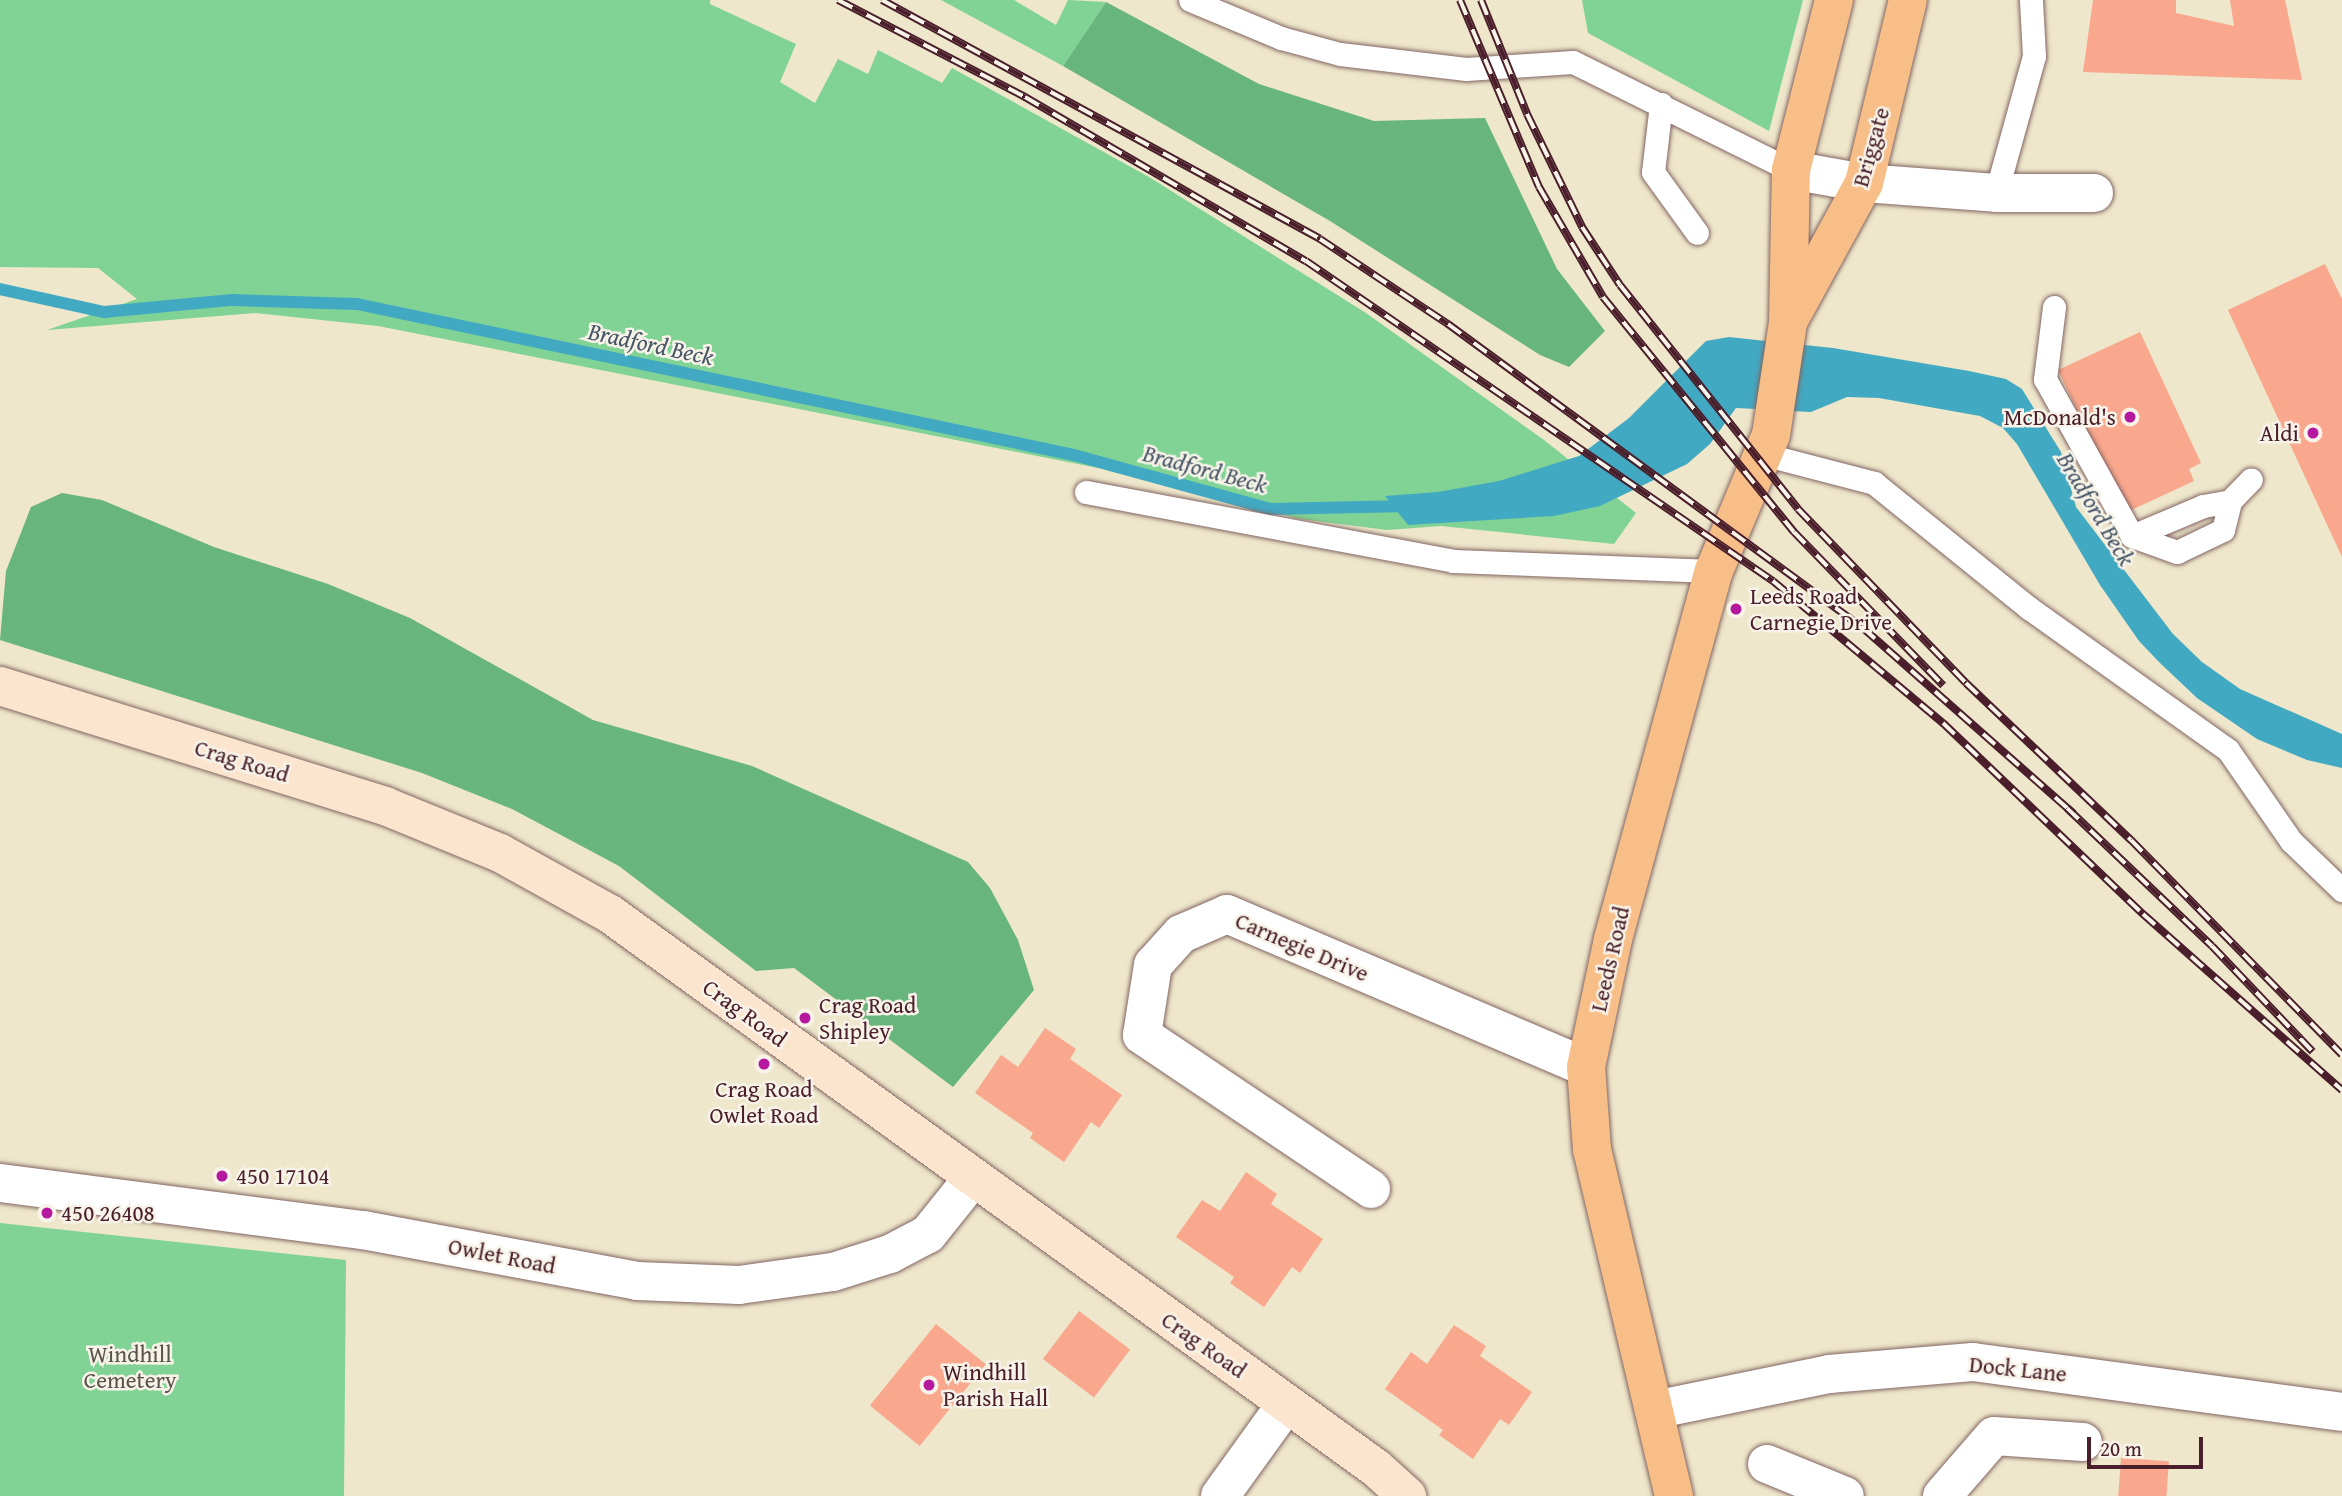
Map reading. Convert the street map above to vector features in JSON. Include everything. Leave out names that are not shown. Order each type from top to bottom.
[{"type":"main road","name":"Briggate","points":[[1767,444],[1788,322],[1791,170],[1834,0]]},
{"type":"main road","name":"Briggate","points":[[1788,322],[1864,183],[1908,0]]},
{"type":"main road","name":"Leeds Road","points":[[1674,1496],[1592,1150],[1586,1067],[1613,939],[1714,571],[1767,444]]},
{"type":"main road","name":"Crag Road","points":[[0,686],[385,806],[500,853],[610,914],[972,1179],[1286,1404],[1407,1496]]},
{"type":"street","points":[[1791,170],[1864,183],[1996,193],[2094,193]]},
{"type":"street","name":"Carnegie Drive","points":[[1371,1189],[1142,1035],[1153,965],[1181,934],[1227,915],[1586,1067]]},
{"type":"street","name":"Owlet Road","points":[[0,1183],[363,1230],[637,1281],[739,1285],[833,1272],[890,1254],[928,1234],[972,1179]]},
{"type":"street","name":"Dock Lane","points":[[1654,1410],[1829,1374],[1973,1362],[2342,1412]]},
{"type":"street","points":[[1220,1496],[1286,1404]]},
{"type":"street","points":[[1942,1496],[1994,1436],[2083,1442]]},
{"type":"street","points":[[1767,1464],[1844,1496]]},
{"type":"lane","points":[[1191,0],[1281,38],[1340,54],[1466,69],[1573,62],[1791,170]]},
{"type":"lane","points":[[1996,193],[2034,56],[2031,0]]},
{"type":"lane","points":[[1661,104],[1653,172],[1697,233]]},
{"type":"lane","points":[[2054,307],[2045,379],[2132,536],[2177,552],[2223,530],[2230,501],[2251,479]]},
{"type":"lane","points":[[1767,444],[1874,484],[2029,608],[2228,750],[2291,841],[2341,888]]},
{"type":"lane","points":[[1086,492],[1453,562],[1714,571]]},
{"type":"lane","points":[[2132,536],[2203,506],[2230,501]]},
{"type":"green space","points":[[0,0],[710,0],[710,4],[796,44],[780,82],[815,103],[838,59],[868,74],[878,50],[942,83],[952,68],[1149,177],[1366,313],[1544,440],[1636,513],[1614,544],[1441,526],[1387,530],[1300,519],[1098,468],[378,326],[255,313],[47,330],[137,299],[98,268],[0,267]]},
{"type":"green space","points":[[941,0],[1014,0],[1056,25],[1068,0],[1106,2],[1063,66]]},
{"type":"green space","points":[[1582,0],[1803,0],[1769,131],[1588,33]]},
{"type":"green space","points":[[1106,2],[1259,84],[1374,121],[1485,118],[1557,269],[1605,331],[1569,367],[1540,355],[1330,221],[1063,66]]},
{"type":"green space","points":[[62,493],[102,500],[214,547],[328,584],[410,618],[593,720],[752,766],[968,862],[990,888],[1018,940],[1034,990],[953,1087],[794,968],[756,971],[619,866],[512,809],[422,773],[0,640],[6,571],[31,507]]},
{"type":"green space","name":"Windhill Cemetery","points":[[0,1223],[346,1260],[344,1496],[0,1496]]},
{"type":"water","points":[[1729,337],[1833,348],[1969,371],[2006,379],[2022,389],[2061,452],[2076,507],[2173,634],[2202,662],[2240,689],[2342,734],[2342,768],[2307,760],[2257,739],[2197,698],[2159,662],[2139,641],[2100,585],[2017,444],[2003,428],[1980,416],[1879,398],[1847,397],[1811,412],[1736,408],[1710,444],[1687,464],[1600,506],[1554,516],[1408,525],[1385,496],[1438,492],[1499,481],[1579,456],[1629,418],[1706,341]]},
{"type":"building","points":[[2093,0],[2176,0],[2176,13],[2234,26],[2230,0],[2285,0],[2302,80],[2083,72]]},
{"type":"building","name":"Aldi","points":[[2325,264],[2342,299],[2342,557],[2228,310]]},
{"type":"building","name":"McDonald's","points":[[2140,332],[2201,463],[2189,469],[2194,481],[2125,513],[2058,370]]},
{"type":"building","points":[[1045,1028],[1076,1049],[1070,1059],[1122,1095],[1099,1128],[1091,1122],[1064,1162],[1030,1138],[1033,1133],[975,1093],[1001,1055],[1018,1067]]},
{"type":"building","points":[[1246,1172],[1277,1194],[1271,1204],[1323,1239],[1300,1273],[1292,1267],[1264,1307],[1230,1283],[1234,1277],[1176,1237],[1202,1200],[1220,1211]]},
{"type":"building","points":[[1079,1311],[1130,1350],[1094,1397],[1043,1359]]},
{"type":"building","name":"Windhill Parish Hall","points":[[936,1324],[986,1364],[920,1446],[870,1406]]},
{"type":"building","points":[[1454,1325],[1486,1346],[1480,1356],[1532,1392],[1509,1425],[1500,1419],[1473,1459],[1439,1435],[1443,1430],[1385,1389],[1411,1352],[1427,1364]]},
{"type":"building","points":[[2121,1458],[2169,1461],[2166,1496],[2118,1496]]},
{"type":"waterway","name":"Bradford Beck","points":[[0,289],[104,312],[232,300],[357,304],[1074,455],[1270,509],[1408,506]]},
{"type":"railway","points":[[838,0],[1025,97],[1306,261],[1773,581],[1943,723],[2143,914],[2342,1090]]},
{"type":"railway","points":[[882,0],[1320,239],[1448,324],[1863,628],[2074,814]]},
{"type":"railway","points":[[1460,0],[1539,187],[1603,297],[1794,532],[1943,685]]},
{"type":"railway","points":[[1481,0],[1527,114],[1582,227],[1620,285],[1798,509],[1966,683],[2131,840],[2342,1055]]},
{"type":"railway","points":[[2067,808],[2212,946],[2313,1052]]},
{"type":"place","name":"McDonald's","points":[[2130,417]]},
{"type":"place","name":"Aldi","points":[[2313,433]]},
{"type":"place","name":"Leeds Road Carnegie Drive","points":[[1736,609]]},
{"type":"place","name":"Crag Road Shipley","points":[[805,1018]]},
{"type":"place","name":"Crag Road Owlet Road","points":[[764,1064]]},
{"type":"place","name":"450 17104","points":[[222,1176]]},
{"type":"place","name":"450 26408","points":[[47,1213]]},
{"type":"place","name":"Windhill Parish Hall","points":[[929,1385]]}]
